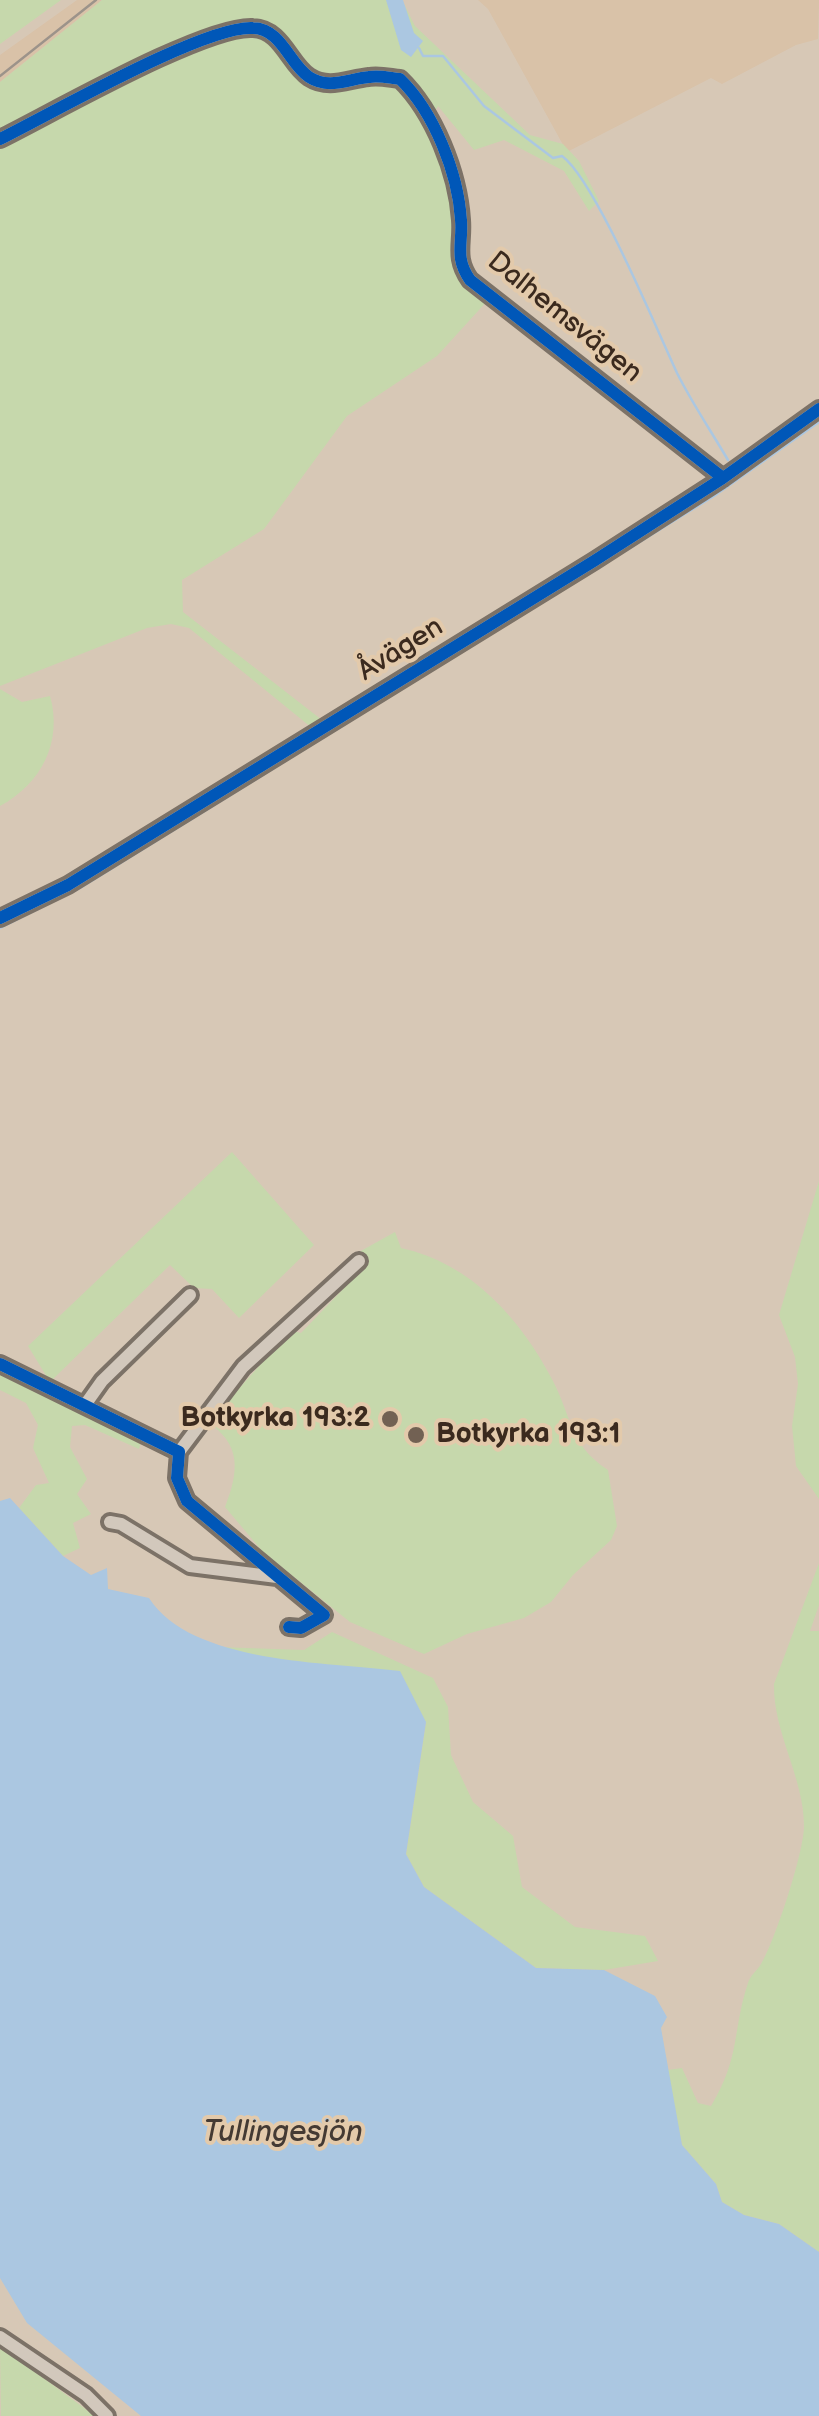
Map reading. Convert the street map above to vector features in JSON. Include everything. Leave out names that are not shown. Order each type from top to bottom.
[{"type":"street","name":"Dalhemsvägen","points":[[0,139],[177,52],[233,30],[257,27],[273,36],[307,76],[325,84],[370,76],[400,79],[432,122],[451,174],[462,223],[458,254],[470,280],[723,478]]},
{"type":"street","name":"Åvägen","points":[[0,918],[68,885],[723,478],[819,409]]},
{"type":"street","points":[[289,1627],[301,1628],[324,1615],[187,1501],[177,1478],[178,1452],[243,1367],[360,1261]]},
{"type":"street","points":[[85,1406],[102,1381],[190,1294]]},
{"type":"street","points":[[0,1364],[178,1452]]},
{"type":"street","points":[[110,1522],[121,1524],[190,1566],[279,1578]]},
{"type":"street","points":[[0,2337],[86,2396],[107,2416]]},
{"type":"shaded area","points":[[77,0],[102,0],[0,82],[0,55]]},
{"type":"shaded area","points":[[478,0],[819,0],[818,39],[796,45],[722,84],[711,78],[567,152],[488,9]]},
{"type":"green space","points":[[0,0],[61,0],[0,44]]},
{"type":"green space","points":[[102,0],[402,0],[415,26],[530,135],[563,144],[579,161],[599,201],[589,211],[564,171],[504,140],[474,150],[438,106],[434,113],[397,74],[332,80],[314,74],[276,31],[259,23],[237,24],[171,48],[0,133],[0,82]]},
{"type":"green space","points":[[249,31],[270,38],[306,80],[371,78],[391,83],[403,92],[425,124],[448,188],[455,222],[455,268],[489,299],[437,356],[347,416],[264,529],[182,580],[183,612],[322,720],[312,728],[189,628],[171,624],[147,628],[0,686],[0,143],[193,48]]},
{"type":"green space","points":[[0,689],[22,702],[50,696],[53,730],[51,745],[37,774],[0,806]]},
{"type":"green space","points":[[232,1152],[314,1245],[239,1318],[212,1289],[194,1288],[170,1265],[50,1382],[28,1346]]},
{"type":"green space","points":[[819,1181],[819,1499],[796,1466],[792,1426],[798,1384],[795,1357],[779,1315]]},
{"type":"green space","points":[[395,1232],[401,1248],[426,1255],[471,1280],[526,1336],[553,1381],[579,1441],[608,1470],[617,1526],[611,1540],[551,1602],[524,1618],[467,1634],[424,1654],[350,1622],[263,1552],[225,1507],[235,1470],[232,1449],[206,1421],[219,1402],[226,1403],[260,1365],[259,1358],[293,1331],[301,1333],[347,1285],[339,1273],[350,1257]]},
{"type":"green space","points":[[0,1373],[142,1439],[139,1449],[85,1425],[72,1426],[70,1447],[87,1479],[77,1494],[91,1514],[73,1523],[80,1548],[63,1556],[19,1508],[36,1485],[49,1483],[33,1448],[38,1425],[26,1403],[0,1390]]},
{"type":"green space","points":[[819,1563],[819,1605],[810,1631],[819,1631],[819,2252],[779,2224],[744,2215],[722,2202],[716,2184],[682,2145],[667,2070],[682,2068],[698,2103],[711,2106],[732,2058],[749,1980],[767,1953],[794,1875],[803,1838],[803,1808],[778,1720],[774,1684]]},
{"type":"green space","points":[[332,1632],[433,1678],[448,1707],[451,1755],[473,1802],[513,1836],[522,1887],[575,1927],[645,1936],[658,1961],[604,1970],[536,1968],[424,1887],[406,1854],[426,1722],[217,1647],[304,1650]]},
{"type":"green space","points":[[0,2346],[95,2416],[1,2416]]},
{"type":"water","points":[[386,0],[403,0],[414,33],[423,41],[411,57],[401,50]]},
{"type":"water","name":"Tullingesjön","points":[[10,1498],[63,1556],[91,1575],[107,1568],[108,1589],[149,1598],[169,1620],[196,1636],[263,1656],[400,1671],[426,1722],[406,1854],[424,1887],[536,1968],[604,1970],[655,1996],[667,2017],[661,2028],[682,2145],[716,2184],[722,2202],[744,2215],[779,2224],[819,2252],[819,2416],[141,2416],[27,2323],[0,2278],[0,1501]]},
{"type":"waterway","points":[[419,48],[423,56],[443,56],[484,106],[553,158],[562,156],[576,170],[607,223],[683,384],[728,460]]},
{"type":"waterway","points":[[0,928],[80,888],[714,496],[819,422]]},
{"type":"railway","points":[[0,76],[96,0]]},
{"type":"cycle path","points":[[0,139],[165,55],[230,31],[253,28],[271,34],[302,71],[316,81],[331,83],[377,76],[400,79],[423,108],[449,163],[459,202],[461,257],[470,280],[723,478]]},
{"type":"cycle path","points":[[0,918],[68,885],[594,561],[723,478],[819,409]]},
{"type":"cycle path","points":[[0,1364],[179,1452],[177,1478],[187,1501],[324,1615],[301,1628],[289,1627]]},
{"type":"place","name":"Botkyrka 193:2","points":[[390,1419]]},
{"type":"place","name":"Botkyrka 193:1","points":[[416,1435]]}]
